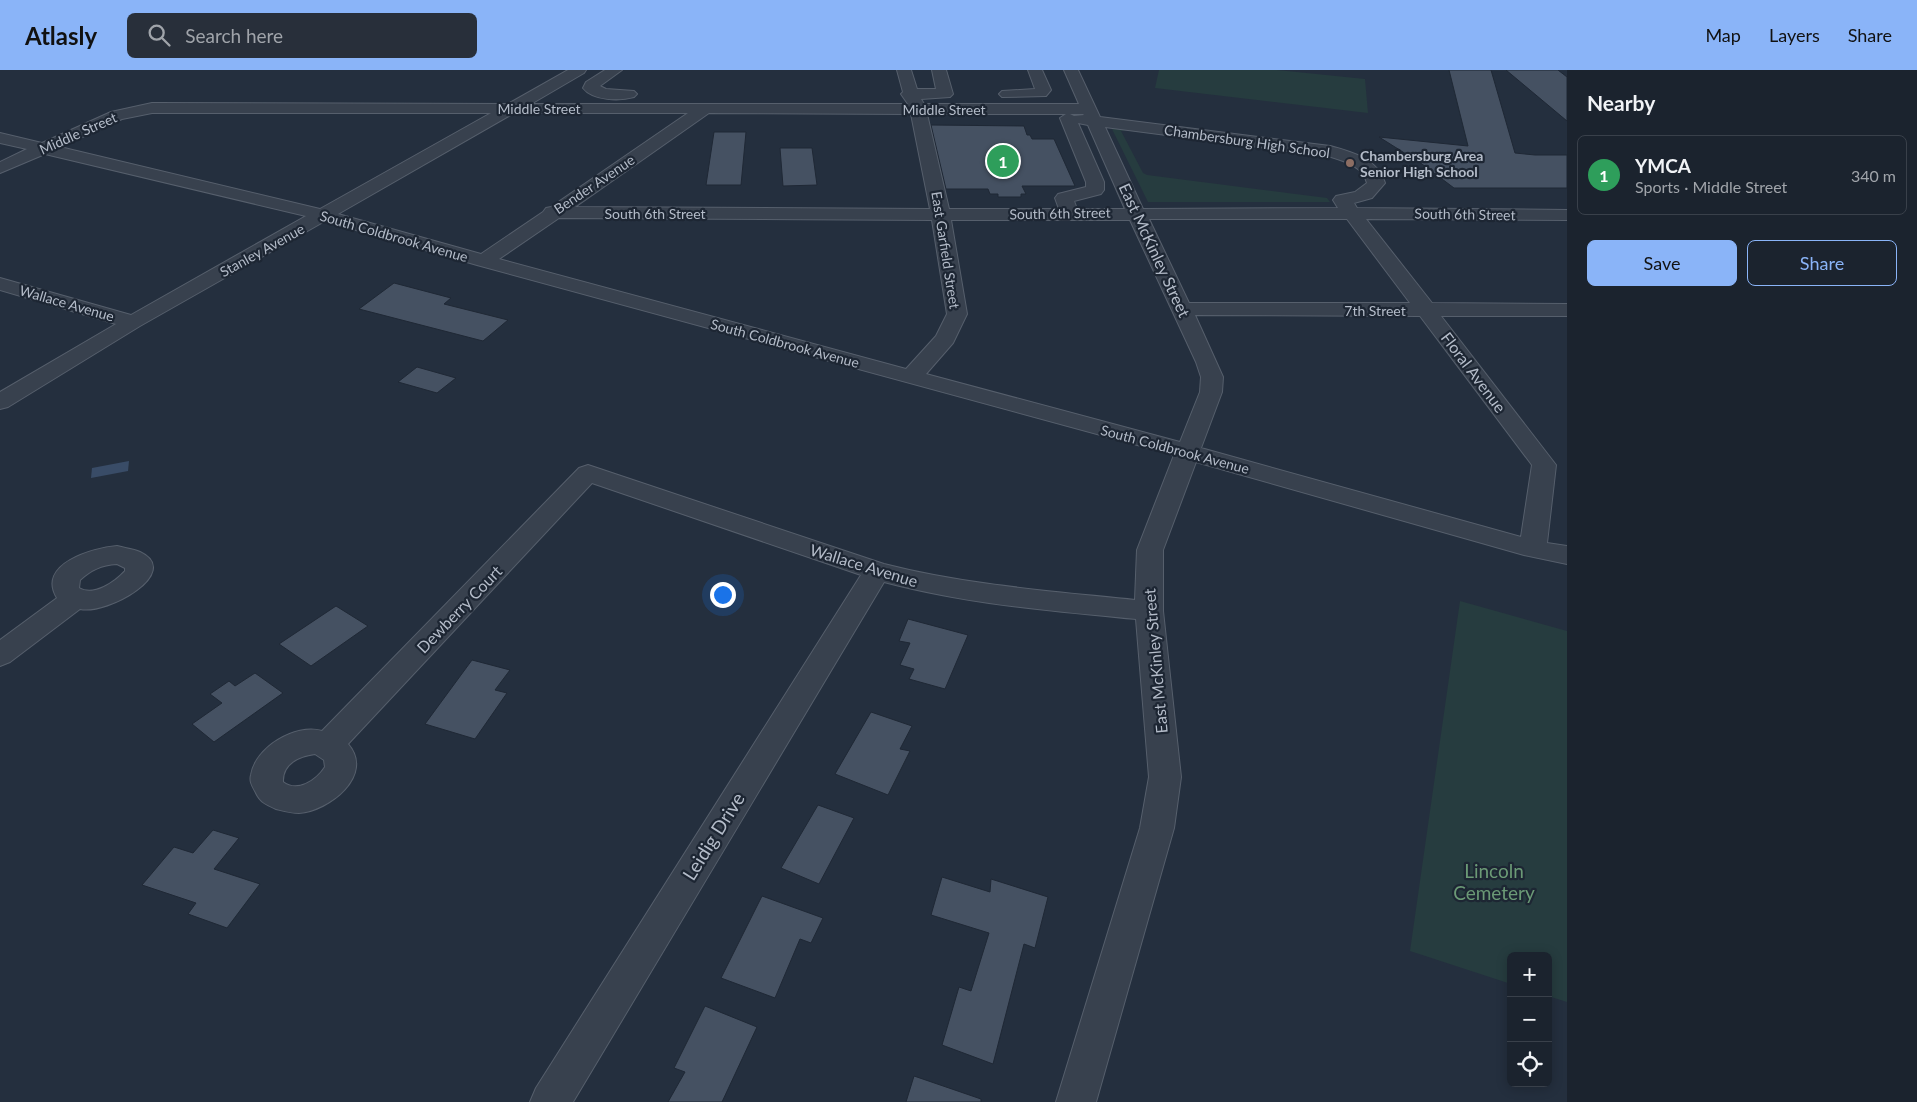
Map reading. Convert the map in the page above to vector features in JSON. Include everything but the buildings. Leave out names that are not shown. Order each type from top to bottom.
[{"type":"street","name":"Stanley Avenue","points":[[0,402],[133,322],[578,70]]},
{"type":"street","points":[[616,70],[591,85],[591,88],[604,94],[709,104]]},
{"type":"street","name":"East Garfield Street","points":[[904,70],[945,195],[940,214],[957,314],[945,338],[911,377]]},
{"type":"street","points":[[939,70],[945,94]]},
{"type":"street","points":[[991,94],[1041,92],[1043,90],[1035,70]]},
{"type":"street","name":"East McKinley Street","points":[[1071,70],[1084,116],[1136,212],[1183,309],[1212,377],[1211,392],[1150,550],[1149,611],[1165,777],[1157,828],[1076,1102]]},
{"type":"street","points":[[916,107],[945,94],[972,94]]},
{"type":"street","name":"Middle Street","points":[[0,168],[116,115],[152,108],[513,108],[709,104],[916,107],[1084,116]]},
{"type":"street","name":"Bender Avenue","points":[[484,261],[709,104]]},
{"type":"street","points":[[916,107],[1084,116],[1095,190],[1056,201],[1021,201],[988,198]]},
{"type":"street","name":"Chambersburg High School","points":[[1084,116],[1338,153],[1366,167],[1374,175],[1376,183],[1371,191],[1346,206]]},
{"type":"street","name":"South Coldbrook Avenue","points":[[0,138],[323,215],[484,261],[1189,452],[1533,549],[1567,555]]},
{"type":"street","name":"South 6th Street","points":[[552,212],[940,214],[1056,201],[1136,212],[1346,206],[1567,215]]},
{"type":"street","name":"Floral Avenue","points":[[1346,206],[1544,465],[1533,549]]},
{"type":"street","name":"Wallace Avenue","points":[[0,284],[133,322]]},
{"type":"street","name":"7th Street","points":[[1183,309],[1567,310]]},
{"type":"street","name":"Wallace Avenue","points":[[588,473],[877,571],[931,585],[992,595],[1149,611]]},
{"type":"street","name":"Dewberry Court","points":[[329,744],[588,473]]},
{"type":"street","name":"Leidig Drive","points":[[550,1102],[877,571]]},
{"type":"street","points":[[0,654],[74,599]]},
{"type":"green space","points":[[1159,70],[1277,70],[1365,79],[1368,113],[1155,88]]},
{"type":"green space","points":[[1111,127],[1133,129],[1121,131],[1143,173],[1147,175],[1327,198],[1330,202],[1148,202]]},
{"type":"green space","name":"Lincoln Cemetery","points":[[1460,601],[1567,631],[1567,1002],[1552,997],[1552,952],[1507,952],[1507,983],[1410,951]]},
{"type":"water","points":[[129,461],[128,471],[91,478],[92,468]]},
{"type":"place","name":"YMCA","points":[[1003,161]]},
{"type":"place","name":"Chambersburg Area Senior High School","points":[[1350,163]]}]
